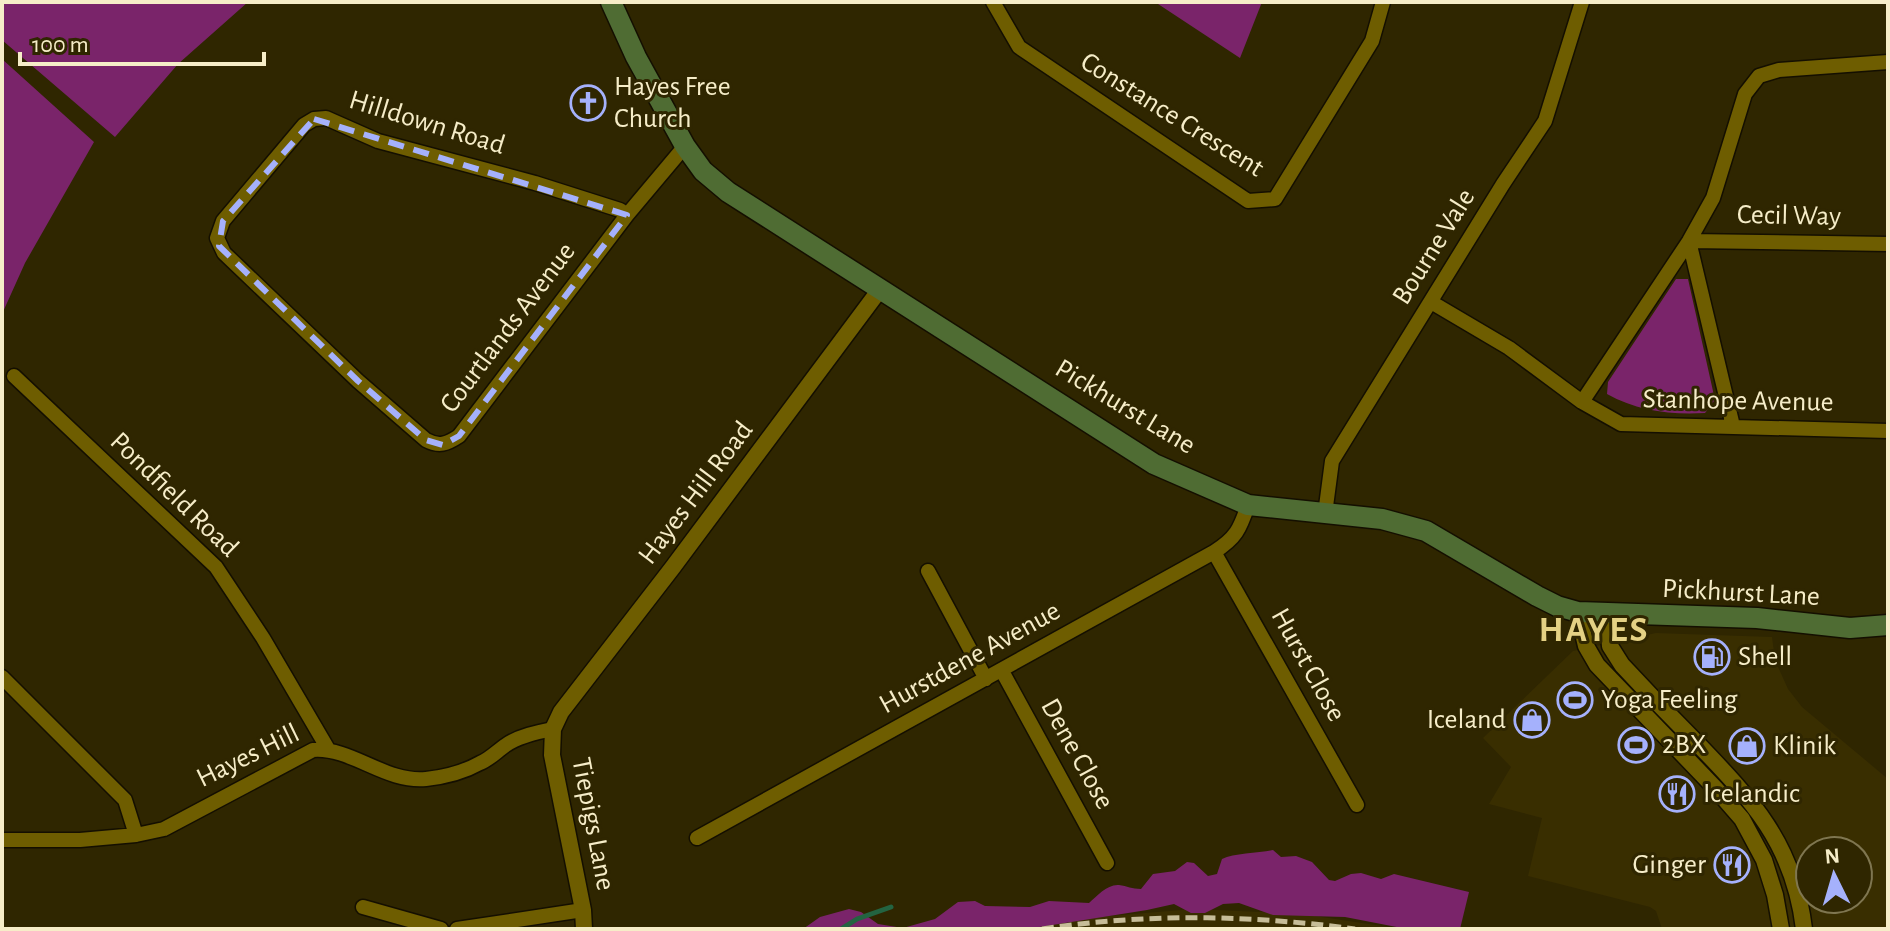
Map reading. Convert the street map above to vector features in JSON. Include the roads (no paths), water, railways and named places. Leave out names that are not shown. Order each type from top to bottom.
[{"type":"main road","name":"Pickhurst Lane","points":[[611,2],[636,57],[685,146],[703,171],[728,192],[1154,464],[1248,505],[1382,519],[1426,531],[1537,596],[1578,612],[1757,618],[1850,628],[1888,625]]},
{"type":"street","name":"Constance Crescent","points":[[993,2],[1019,47],[1248,201],[1275,199],[1372,41],[1383,2]]},
{"type":"street","name":"Bourne Vale","points":[[1325,514],[1332,461],[1545,121],[1582,2]]},
{"type":"street","points":[[1582,402],[1689,241],[1713,198],[1745,94],[1759,76],[1779,70],[1888,62]]},
{"type":"street","name":"Hilldown Road","points":[[217,238],[223,221],[304,125],[314,119],[326,118],[378,141],[535,183],[620,210],[627,215]]},
{"type":"street","name":"Courtlands Avenue","points":[[217,238],[224,253],[358,381],[426,440],[443,445],[459,436],[627,215],[685,146]]},
{"type":"street","points":[[1689,241],[1733,426]]},
{"type":"street","name":"Cecil Way","points":[[1689,241],[1888,244]]},
{"type":"street","name":"Hayes Hill Road","points":[[553,729],[561,712],[881,288]]},
{"type":"street","name":"Stanhope Avenue","points":[[1431,302],[1509,348],[1582,402],[1621,424],[1888,431]]},
{"type":"street","name":"Pondfield Road","points":[[14,376],[216,567],[263,638],[328,749]]},
{"type":"street","name":"Hurstdene Avenue","points":[[697,838],[1214,552],[1232,541],[1248,505]]},
{"type":"street","name":"Hurst Close","points":[[1214,552],[1357,805]]},
{"type":"street","points":[[928,571],[986,679]]},
{"type":"street","points":[[1578,612],[1586,646],[1597,665],[1715,788],[1750,832],[1770,878],[1781,929]]},
{"type":"street","points":[[1607,614],[1610,646],[1622,665],[1745,793],[1764,817],[1790,869],[1804,929]]},
{"type":"street","name":"Dene Close","points":[[1002,671],[1107,863]]},
{"type":"street","points":[[2,677],[125,800],[136,835]]},
{"type":"street","name":"Hayes Hill","points":[[2,840],[80,840],[164,829],[313,750],[328,749],[398,777],[424,779],[460,772],[484,762],[509,743],[553,729]]},
{"type":"street","name":"Tiepigs Lane","points":[[553,729],[552,755],[583,910],[584,929]]},
{"type":"street","points":[[363,907],[441,929]]},
{"type":"street","points":[[457,929],[583,910]]},
{"type":"waterway","points":[[841,929],[857,919],[891,907]]},
{"type":"railway","points":[[1042,929],[1159,918],[1277,921],[1355,929]]},
{"type":"place","name":"Hayes Free Church","points":[[588,103]]},
{"type":"place","name":"Shell","points":[[1712,657]]},
{"type":"place","name":"Yoga Feeling","points":[[1575,700]]},
{"type":"place","name":"Iceland","points":[[1532,720]]},
{"type":"place","name":"2BX","points":[[1636,745]]},
{"type":"place","name":"Klinik","points":[[1747,746]]},
{"type":"place","name":"Icelandic","points":[[1677,794]]},
{"type":"place","name":"Ginger","points":[[1732,865]]},
{"type":"district","name":"HAYES","points":[[1594,630]]}]
